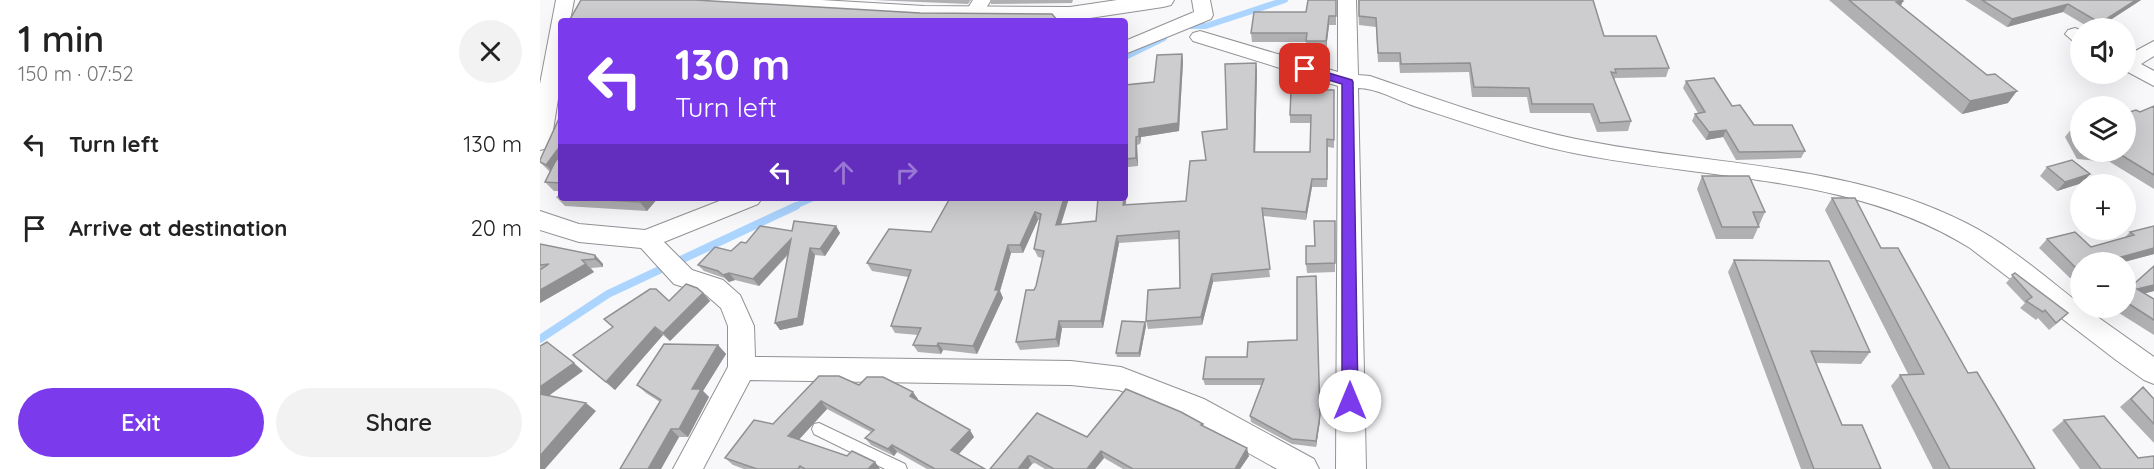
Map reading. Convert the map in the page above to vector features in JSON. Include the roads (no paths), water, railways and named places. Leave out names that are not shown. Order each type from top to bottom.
[{"type":"street","points":[[562,18],[565,0]]},
{"type":"street","points":[[702,0],[797,3],[924,13],[977,7],[1070,14],[1163,0]]},
{"type":"street","points":[[1128,47],[1204,15],[1201,0]]},
{"type":"street","points":[[1347,0],[1351,469]]},
{"type":"street","points":[[1200,37],[1348,82],[1363,81],[1492,124],[1592,150],[1830,185],[1896,204],[1955,228],[1992,250],[2116,347],[2154,372]]},
{"type":"street","points":[[540,143],[558,38]]},
{"type":"street","points":[[2136,57],[2154,47]]},
{"type":"street","points":[[2136,69],[2154,80]]},
{"type":"street","points":[[540,220],[550,226],[651,244],[744,201]]},
{"type":"street","points":[[651,244],[683,278],[714,287],[731,302],[741,326],[742,368],[688,469]]},
{"type":"street","points":[[742,368],[1071,373],[1121,379],[1194,408],[1293,467]]},
{"type":"lane","points":[[819,429],[896,468]]},
{"type":"waterway","points":[[1191,26],[1206,26],[1285,0]]},
{"type":"waterway","points":[[1128,56],[1164,38]]},
{"type":"waterway","points":[[793,207],[806,201]]},
{"type":"waterway","points":[[540,339],[608,294],[796,206]]}]
